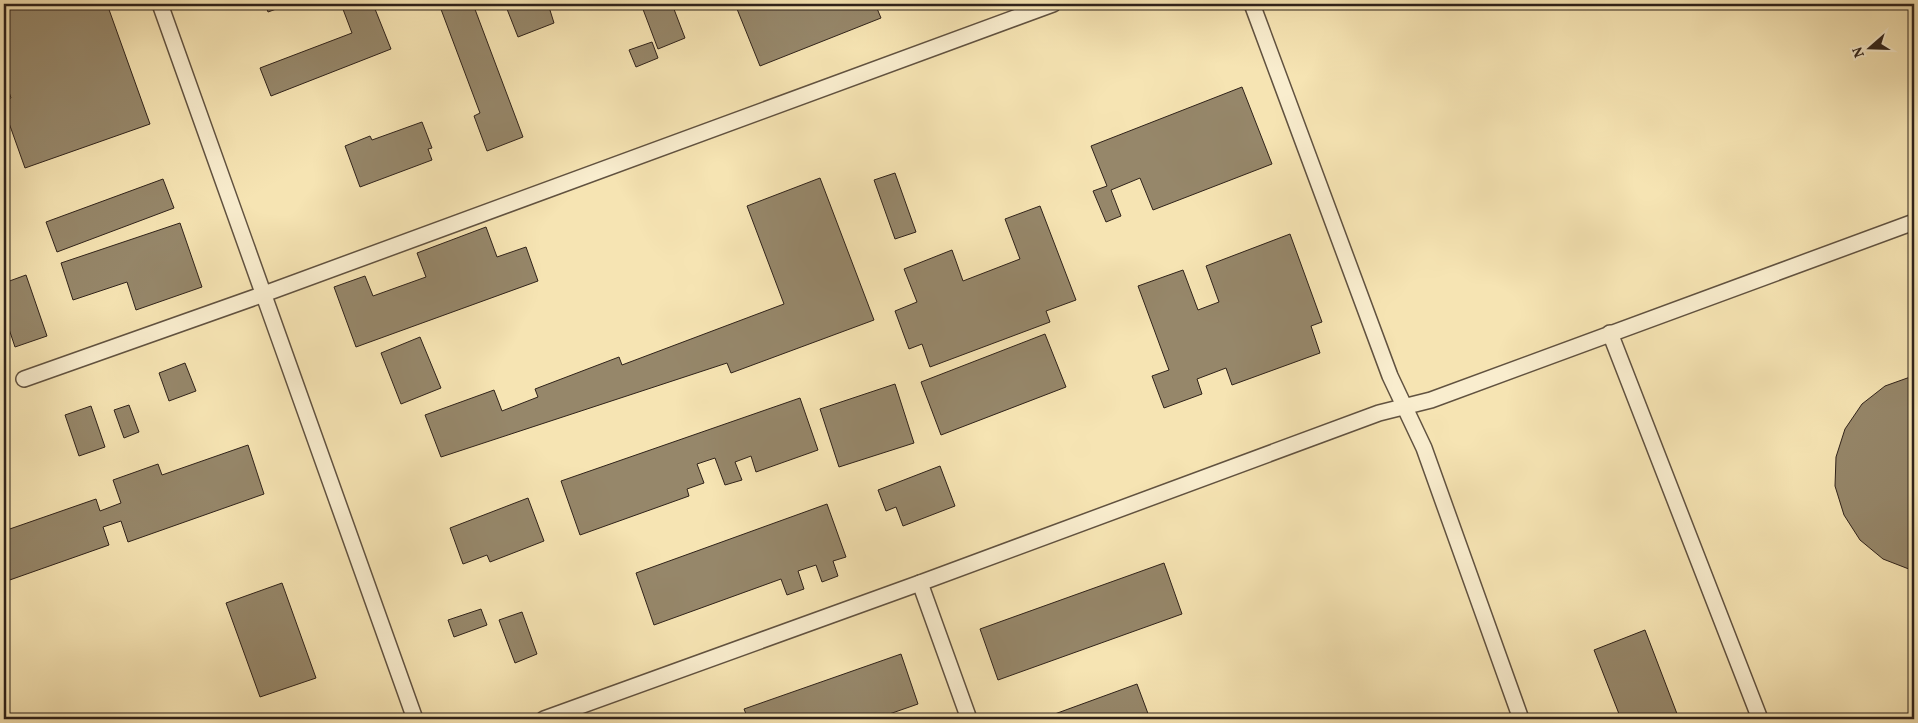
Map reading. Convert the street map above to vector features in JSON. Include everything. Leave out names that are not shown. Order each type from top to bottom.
[{"type":"lane","points":[[160,4],[415,719]]},
{"type":"lane","points":[[24,379],[264,294],[1053,4]]},
{"type":"lane","points":[[1252,4],[1390,376],[1424,448],[1521,719]]},
{"type":"lane","points":[[544,719],[920,583],[1379,413],[1431,400],[1914,222]]},
{"type":"lane","points":[[1610,333],[1760,719]]},
{"type":"lane","points":[[920,583],[969,719]]},
{"type":"building","points":[[4,4],[107,4],[150,124],[25,168],[4,109],[4,101],[11,98],[4,77]]},
{"type":"building","points":[[265,4],[290,4],[268,12]]},
{"type":"building","points":[[341,4],[373,4],[391,49],[271,96],[260,68],[352,33]]},
{"type":"building","points":[[439,4],[473,4],[523,137],[487,151],[474,116],[480,113]]},
{"type":"building","points":[[505,4],[553,4],[553,6],[549,7],[554,23],[518,37]]},
{"type":"building","points":[[641,4],[672,4],[685,38],[658,49]]},
{"type":"building","points":[[735,4],[881,4],[876,6],[881,18],[760,66]]},
{"type":"building","points":[[652,42],[658,58],[636,67],[629,50]]},
{"type":"building","points":[[1242,87],[1272,164],[1153,210],[1140,178],[1111,190],[1121,216],[1106,222],[1093,191],[1107,186],[1091,146]]},
{"type":"building","points":[[422,122],[432,148],[428,149],[432,160],[360,187],[345,146],[370,136],[372,140]]},
{"type":"building","points":[[895,173],[916,232],[895,239],[874,180]]},
{"type":"building","points":[[820,178],[874,320],[731,373],[727,363],[441,457],[425,415],[494,390],[502,411],[538,397],[535,389],[619,357],[622,365],[784,304],[747,206]]},
{"type":"building","points":[[163,179],[174,208],[57,252],[46,222]]},
{"type":"building","points":[[1040,206],[1076,300],[1046,311],[1050,322],[930,367],[922,344],[909,349],[895,311],[917,302],[904,269],[952,250],[963,281],[1020,259],[1005,219]]},
{"type":"building","points":[[180,223],[202,287],[136,310],[127,282],[73,300],[61,263]]},
{"type":"building","points":[[486,227],[497,257],[526,247],[538,281],[356,347],[334,287],[365,276],[373,296],[426,277],[417,253]]},
{"type":"building","points":[[1290,234],[1322,322],[1311,326],[1320,353],[1232,385],[1226,368],[1197,379],[1202,394],[1164,408],[1152,376],[1169,370],[1138,286],[1183,270],[1198,310],[1219,302],[1206,266]]},
{"type":"building","points":[[26,275],[47,336],[15,347],[4,314],[4,283]]},
{"type":"building","points":[[1045,334],[1066,387],[941,435],[921,382]]},
{"type":"building","points":[[420,337],[441,388],[401,404],[381,353]]},
{"type":"building","points":[[185,363],[196,391],[169,401],[159,373]]},
{"type":"building","points":[[1914,376],[1914,571],[1883,559],[1860,540],[1844,515],[1835,486],[1836,457],[1845,429],[1862,404],[1885,386]]},
{"type":"building","points":[[895,384],[914,443],[839,467],[820,409]]},
{"type":"building","points":[[800,398],[818,450],[756,472],[751,456],[735,462],[742,480],[725,485],[715,458],[697,464],[704,483],[687,489],[689,496],[580,535],[561,481]]},
{"type":"building","points":[[129,405],[139,432],[124,438],[114,410]]},
{"type":"building","points":[[91,406],[105,447],[79,456],[65,415]]},
{"type":"building","points":[[248,445],[264,494],[128,542],[121,521],[103,527],[109,545],[4,582],[4,531],[96,499],[100,511],[121,503],[113,480],[158,464],[162,475]]},
{"type":"building","points":[[940,466],[955,506],[903,526],[896,507],[886,511],[878,490]]},
{"type":"building","points":[[528,498],[544,541],[490,562],[487,555],[463,564],[450,528]]},
{"type":"building","points":[[827,504],[846,557],[833,561],[838,576],[822,582],[816,565],[798,571],[804,589],[787,595],[781,579],[654,625],[636,573]]},
{"type":"building","points":[[1164,563],[1182,614],[998,680],[980,629]]},
{"type":"building","points":[[282,583],[316,678],[260,697],[226,603]]},
{"type":"building","points":[[481,609],[487,625],[454,637],[448,620]]},
{"type":"building","points":[[522,612],[537,654],[515,663],[499,620]]},
{"type":"building","points":[[1645,630],[1679,719],[1621,719],[1594,650]]},
{"type":"building","points":[[901,654],[918,704],[875,719],[748,719],[744,709]]},
{"type":"building","points":[[1137,684],[1150,719],[1041,719]]}]
